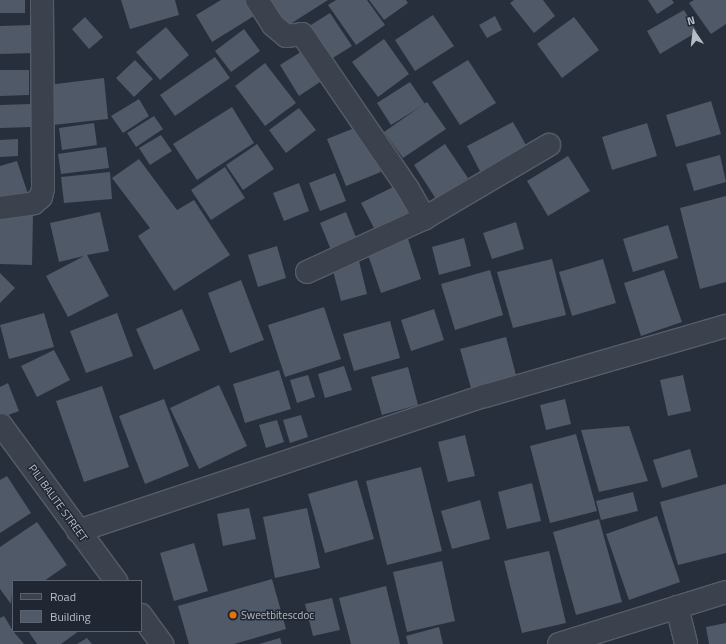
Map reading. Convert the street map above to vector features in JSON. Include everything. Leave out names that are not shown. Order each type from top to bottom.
[{"type":"street","points":[[0,208],[34,203],[41,197],[43,188],[42,0]]},
{"type":"street","points":[[257,0],[273,25],[286,36],[302,34],[408,189],[425,218]]},
{"type":"street","points":[[307,272],[425,218],[549,145]]},
{"type":"street","points":[[78,531],[484,396],[726,326]]},
{"type":"street","name":"PILI BALITE STREET","points":[[1,425],[115,580]]},
{"type":"street","points":[[559,644],[726,592]]},
{"type":"street","points":[[677,607],[686,644]]},
{"type":"street","points":[[142,616],[162,644]]},
{"type":"building","points":[[0,0],[25,0],[25,13],[0,13]]},
{"type":"building","points":[[121,0],[175,0],[179,15],[130,29]]},
{"type":"building","points":[[221,0],[245,0],[254,16],[212,42],[196,15]]},
{"type":"building","points":[[266,0],[328,0],[284,28]]},
{"type":"building","points":[[336,0],[367,0],[385,25],[356,45],[328,5]]},
{"type":"building","points":[[369,0],[406,0],[408,3],[384,20]]},
{"type":"building","points":[[514,0],[543,0],[555,16],[534,33],[510,3]]},
{"type":"building","points":[[648,0],[672,0],[674,3],[657,14]]},
{"type":"building","points":[[694,0],[726,0],[726,24],[711,34],[689,3]]},
{"type":"building","points":[[684,10],[697,32],[660,54],[647,31]]},
{"type":"building","points":[[330,13],[352,46],[328,61],[306,28]]},
{"type":"building","points":[[433,15],[454,46],[415,71],[395,40]]},
{"type":"building","points":[[495,16],[502,30],[487,38],[479,25]]},
{"type":"building","points":[[85,17],[103,37],[89,49],[72,29]]},
{"type":"building","points":[[574,17],[599,50],[562,78],[537,44]]},
{"type":"building","points":[[33,25],[34,53],[0,54],[0,26]]},
{"type":"building","points":[[166,27],[189,55],[160,80],[136,52]]},
{"type":"building","points":[[244,29],[260,51],[231,72],[215,51]]},
{"type":"building","points":[[384,39],[409,74],[378,97],[352,62]]},
{"type":"building","points":[[307,48],[326,78],[299,96],[280,65]]},
{"type":"building","points":[[215,57],[230,78],[175,116],[160,95]]},
{"type":"building","points":[[135,60],[153,79],[134,97],[116,78]]},
{"type":"building","points":[[468,60],[496,103],[460,125],[432,82]]},
{"type":"building","points":[[265,63],[296,103],[265,126],[235,86]]},
{"type":"building","points":[[0,70],[29,70],[29,95],[0,96]]},
{"type":"building","points":[[104,78],[108,119],[53,125],[48,85]]},
{"type":"building","points":[[410,82],[425,104],[391,125],[377,103]]},
{"type":"building","points":[[139,99],[149,116],[123,133],[111,116]]},
{"type":"building","points":[[711,101],[721,134],[676,147],[666,115]]},
{"type":"building","points":[[427,102],[446,129],[403,158],[384,132]]},
{"type":"building","points":[[31,104],[31,127],[0,128],[0,105]]},
{"type":"building","points":[[232,107],[254,143],[197,180],[173,144]]},
{"type":"building","points":[[299,108],[316,130],[286,153],[269,130]]},
{"type":"building","points":[[154,116],[163,129],[136,147],[127,133]]},
{"type":"building","points":[[513,122],[530,152],[483,177],[467,146]]},
{"type":"building","points":[[94,123],[97,145],[62,150],[59,128]]},
{"type":"building","points":[[647,123],[657,156],[612,170],[602,137]]},
{"type":"building","points":[[362,125],[381,172],[346,186],[327,139]]},
{"type":"building","points":[[161,135],[172,151],[150,165],[139,148]]},
{"type":"building","points":[[18,139],[18,156],[0,157],[0,140]]},
{"type":"building","points":[[257,144],[274,169],[243,190],[226,165]]},
{"type":"building","points":[[445,144],[468,178],[436,199],[414,165]]},
{"type":"building","points":[[106,147],[109,168],[61,174],[58,154]]},
{"type":"building","points":[[720,155],[726,182],[694,191],[686,164]]},
{"type":"building","points":[[568,156],[590,191],[548,216],[527,181]]},
{"type":"building","points":[[139,159],[177,210],[194,200],[230,255],[174,291],[138,236],[150,228],[112,178]]},
{"type":"building","points":[[17,161],[28,194],[0,203],[0,166]]},
{"type":"building","points":[[225,167],[245,198],[211,220],[191,190]]},
{"type":"building","points":[[110,172],[112,199],[64,203],[61,177]]},
{"type":"building","points":[[335,173],[346,201],[320,211],[309,183]]},
{"type":"building","points":[[299,183],[309,211],[284,221],[273,193]]},
{"type":"building","points":[[395,186],[410,215],[376,232],[361,203]]},
{"type":"building","points":[[726,196],[726,282],[700,289],[680,208]]},
{"type":"building","points":[[100,212],[109,251],[87,255],[109,296],[68,317],[46,276],[84,256],[59,262],[50,223]]},
{"type":"building","points":[[346,212],[357,240],[331,250],[320,223]]},
{"type":"building","points":[[0,214],[33,215],[32,265],[0,264]]},
{"type":"building","points":[[516,222],[524,249],[492,259],[483,233]]},
{"type":"building","points":[[668,225],[678,258],[633,272],[623,239]]},
{"type":"building","points":[[407,236],[421,279],[381,293],[366,249]]},
{"type":"building","points":[[464,238],[471,266],[439,275],[432,247]]},
{"type":"building","points":[[277,246],[286,278],[258,287],[248,255]]},
{"type":"building","points":[[552,259],[566,315],[513,328],[497,272]]},
{"type":"building","points":[[603,259],[616,303],[572,316],[559,272]]},
{"type":"building","points":[[359,261],[367,294],[341,301],[332,267]]},
{"type":"building","points":[[490,270],[503,315],[455,330],[441,284]]},
{"type":"building","points":[[664,270],[682,322],[641,336],[624,283]]},
{"type":"building","points":[[0,273],[15,288],[0,303]]},
{"type":"building","points":[[241,280],[264,340],[230,353],[208,293]]},
{"type":"building","points":[[324,307],[341,359],[285,377],[268,325]]},
{"type":"building","points":[[182,309],[200,350],[154,370],[136,329]]},
{"type":"building","points":[[434,309],[444,340],[411,351],[401,320]]},
{"type":"building","points":[[44,313],[54,347],[9,359],[0,325]]},
{"type":"building","points":[[117,313],[133,356],[86,373],[70,331]]},
{"type":"building","points":[[390,321],[400,358],[354,371],[343,334]]},
{"type":"building","points":[[506,337],[516,375],[471,388],[460,349]]},
{"type":"building","points":[[54,350],[70,380],[37,397],[21,366]]},
{"type":"building","points":[[344,366],[352,390],[325,398],[318,374]]},
{"type":"building","points":[[408,367],[418,405],[382,415],[371,377]]},
{"type":"building","points":[[279,370],[291,409],[245,423],[233,384]]},
{"type":"building","points":[[308,375],[315,397],[297,403],[290,380]]},
{"type":"building","points":[[683,375],[691,411],[668,416],[660,380]]},
{"type":"building","points":[[8,383],[19,411],[0,418],[0,387]]},
{"type":"building","points":[[219,385],[247,446],[199,469],[170,408]]},
{"type":"building","points":[[102,386],[129,467],[84,482],[56,401]]},
{"type":"building","points":[[164,399],[189,466],[145,484],[119,416]]},
{"type":"building","points":[[565,399],[571,424],[546,430],[540,405]]},
{"type":"building","points":[[301,415],[308,437],[290,443],[283,420]]},
{"type":"building","points":[[277,420],[284,442],[266,448],[259,425]]},
{"type":"building","points":[[629,426],[648,481],[599,492],[581,430]]},
{"type":"building","points":[[576,434],[597,511],[550,523],[530,446]]},
{"type":"building","points":[[465,435],[475,476],[448,482],[438,442]]},
{"type":"building","points":[[690,449],[698,477],[662,488],[653,460]]},
{"type":"building","points":[[421,467],[442,551],[387,565],[366,481]]},
{"type":"building","points":[[7,476],[31,513],[0,533],[0,480]]},
{"type":"building","points":[[357,480],[374,539],[325,553],[308,494]]},
{"type":"building","points":[[532,483],[541,521],[507,529],[498,492]]},
{"type":"building","points":[[726,484],[726,553],[678,565],[660,502]]},
{"type":"building","points":[[633,492],[638,511],[601,520],[596,501]]},
{"type":"building","points":[[480,500],[490,539],[452,549],[441,511]]},
{"type":"building","points":[[249,508],[256,539],[223,546],[217,514]]},
{"type":"building","points":[[307,508],[320,568],[275,578],[263,517]]},
{"type":"building","points":[[657,516],[680,582],[629,600],[606,534]]},
{"type":"building","points":[[599,519],[622,602],[576,615],[553,532]]},
{"type":"building","points":[[37,522],[67,565],[45,580],[12,580],[11,604],[0,589],[0,547]]},
{"type":"building","points":[[194,543],[208,591],[174,601],[160,553]]},
{"type":"building","points":[[549,551],[566,623],[522,633],[504,561]]},
{"type":"building","points":[[442,561],[455,621],[407,632],[393,572]]},
{"type":"building","points":[[272,579],[286,629],[234,644],[189,644],[178,606]]},
{"type":"building","points":[[386,586],[400,644],[351,644],[339,598]]},
{"type":"building","points":[[332,598],[340,630],[313,636],[305,604]]},
{"type":"building","points":[[4,616],[12,632],[14,632],[24,644],[0,644],[0,618]]},
{"type":"building","points":[[726,623],[726,644],[709,644],[706,627]]},
{"type":"building","points":[[439,627],[443,644],[408,644],[406,636]]},
{"type":"building","points":[[29,632],[78,632],[61,644],[37,644]]},
{"type":"building","points":[[87,638],[92,644],[77,644]]},
{"type":"building","points":[[280,638],[282,644],[259,644]]},
{"type":"place","name":"Sweetbitescdoc","points":[[233,615]]}]
